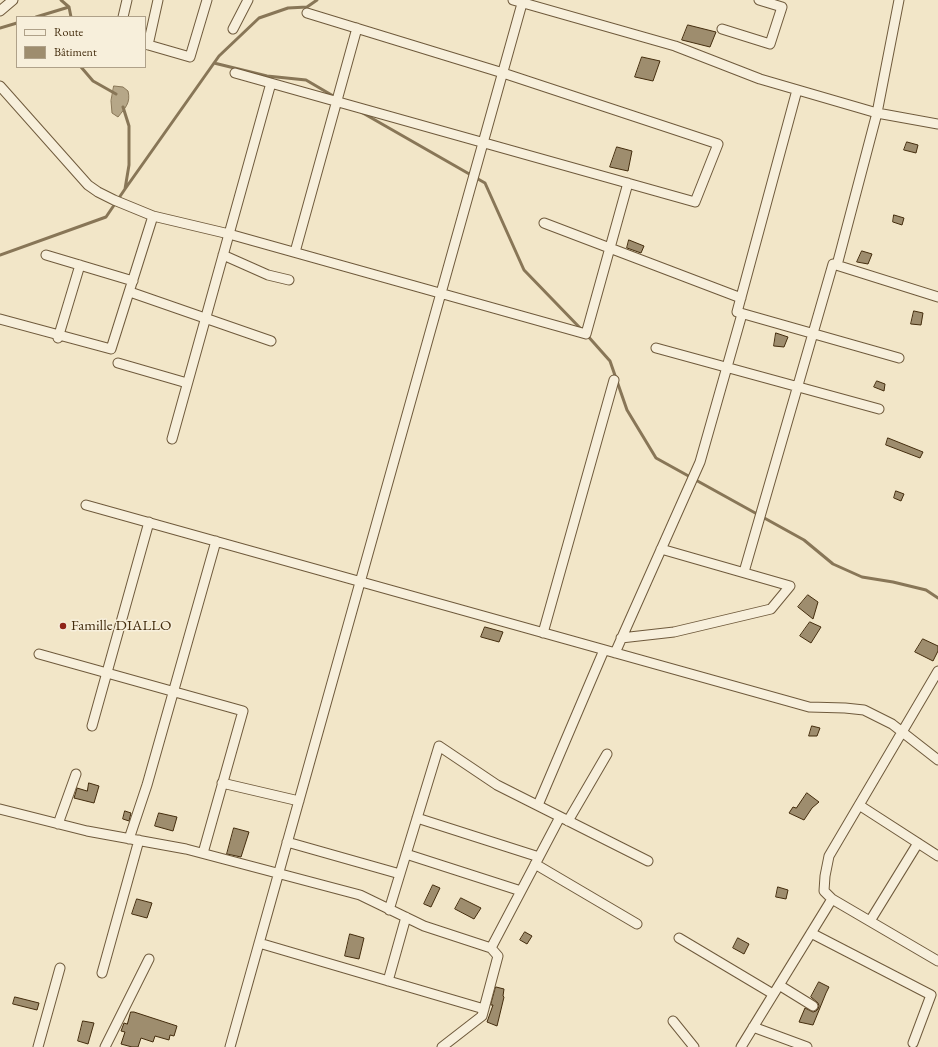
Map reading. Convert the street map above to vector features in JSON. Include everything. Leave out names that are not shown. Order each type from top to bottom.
[{"type":"street","points":[[0,11],[13,0]]},
{"type":"street","points":[[123,16],[127,0]]},
{"type":"street","points":[[158,0],[146,45],[190,57],[207,0]]},
{"type":"street","points":[[233,29],[248,0]]},
{"type":"street","points":[[722,29],[770,44],[782,7],[759,0]]},
{"type":"street","points":[[837,265],[877,113],[899,0]]},
{"type":"street","points":[[230,1047],[503,72],[520,1],[675,46],[760,79],[877,113],[938,124]]},
{"type":"street","points":[[235,73],[695,202],[718,144],[503,72],[307,13]]},
{"type":"street","points":[[295,252],[357,28]]},
{"type":"street","points":[[172,439],[271,83]]},
{"type":"street","points":[[0,86],[88,185],[108,198],[154,216],[295,252],[586,334],[628,183]]},
{"type":"street","points":[[798,90],[737,312],[899,358]]},
{"type":"street","points":[[0,319],[111,349],[154,216]]},
{"type":"street","points":[[544,222],[741,298]]},
{"type":"street","points":[[46,255],[133,280]]},
{"type":"street","points":[[223,255],[268,275],[289,280]]},
{"type":"street","points":[[744,572],[833,264],[938,297]]},
{"type":"street","points":[[59,336],[80,265]]},
{"type":"street","points":[[130,292],[271,341]]},
{"type":"street","points":[[615,653],[700,462],[742,314]]},
{"type":"street","points":[[656,348],[879,409]]},
{"type":"street","points":[[118,363],[187,383]]},
{"type":"street","points":[[543,633],[614,380]]},
{"type":"street","points":[[86,505],[809,707],[864,710],[892,724],[938,760]]},
{"type":"street","points":[[92,726],[149,522]]},
{"type":"street","points":[[129,839],[147,785],[216,541]]},
{"type":"street","points":[[621,638],[674,632],[771,609],[790,586],[661,549]]},
{"type":"street","points":[[538,805],[604,650]]},
{"type":"street","points":[[40,654],[243,711],[203,853]]},
{"type":"street","points":[[937,674],[829,856],[824,891],[832,899],[938,961]]},
{"type":"street","points":[[390,910],[439,746],[497,785],[648,861]]},
{"type":"street","points":[[491,948],[537,861],[607,754]]},
{"type":"street","points":[[58,824],[76,774]]},
{"type":"street","points":[[222,782],[299,801]]},
{"type":"street","points":[[859,805],[938,856]]},
{"type":"street","points":[[0,809],[87,831],[203,853],[360,895],[424,926],[491,948],[498,956],[482,1016],[442,1047]]},
{"type":"street","points":[[417,818],[537,861],[637,924]]},
{"type":"street","points":[[102,973],[139,840]]},
{"type":"street","points":[[287,842],[400,874]]},
{"type":"street","points":[[870,921],[918,843]]},
{"type":"street","points":[[406,854],[521,890]]},
{"type":"street","points":[[741,1047],[832,899]]},
{"type":"street","points":[[388,981],[406,917]]},
{"type":"street","points":[[811,933],[930,995],[913,1043]]},
{"type":"street","points":[[679,938],[773,994]]},
{"type":"street","points":[[259,943],[484,1009]]},
{"type":"street","points":[[105,1047],[149,959]]},
{"type":"street","points":[[38,1047],[60,968]]},
{"type":"street","points":[[779,985],[813,1006]]},
{"type":"street","points":[[673,1021],[690,1045]]},
{"type":"street","points":[[753,1027],[807,1047]]},
{"type":"shaded area","points":[[114,86],[123,87],[128,91],[129,95],[127,105],[118,117],[112,113],[111,101]]},
{"type":"building","points":[[688,25],[716,32],[710,47],[682,40]]},
{"type":"building","points":[[642,57],[660,61],[653,81],[635,77]]},
{"type":"building","points":[[907,142],[918,145],[916,153],[904,150]]},
{"type":"building","points":[[617,147],[632,151],[628,171],[610,167]]},
{"type":"building","points":[[894,215],[904,218],[902,225],[893,222]]},
{"type":"building","points":[[629,240],[644,246],[641,253],[627,248]]},
{"type":"building","points":[[862,251],[872,254],[868,264],[857,262]]},
{"type":"building","points":[[914,311],[923,313],[921,325],[911,324]]},
{"type":"building","points":[[776,333],[788,337],[784,347],[774,346]]},
{"type":"building","points":[[877,381],[885,384],[884,391],[874,387]]},
{"type":"building","points":[[888,438],[923,452],[920,458],[886,445]]},
{"type":"building","points":[[896,491],[904,494],[901,501],[894,498]]},
{"type":"building","points":[[808,595],[818,602],[813,619],[798,607]]},
{"type":"building","points":[[810,622],[821,627],[811,643],[800,636]]},
{"type":"building","points":[[485,627],[503,632],[499,642],[481,637]]},
{"type":"building","points":[[923,639],[938,646],[938,651],[933,661],[915,652]]},
{"type":"building","points":[[812,726],[820,728],[817,736],[809,736]]},
{"type":"building","points":[[89,783],[99,786],[94,803],[74,798],[77,788],[87,791]]},
{"type":"building","points":[[807,793],[819,802],[812,808],[804,820],[789,813],[793,807],[796,808]]},
{"type":"building","points":[[125,811],[131,813],[129,821],[123,819]]},
{"type":"building","points":[[159,813],[177,817],[173,831],[155,826]]},
{"type":"building","points":[[234,828],[249,832],[241,857],[227,854]]},
{"type":"building","points":[[433,885],[440,888],[431,907],[424,904]]},
{"type":"building","points":[[778,887],[788,890],[786,899],[776,897]]},
{"type":"building","points":[[461,898],[481,908],[474,919],[455,909]]},
{"type":"building","points":[[137,899],[152,903],[147,918],[132,914]]},
{"type":"building","points":[[525,932],[532,936],[527,944],[520,940]]},
{"type":"building","points":[[350,934],[364,938],[359,959],[345,956]]},
{"type":"building","points":[[738,938],[749,944],[744,954],[733,948]]},
{"type":"building","points":[[819,982],[829,987],[813,1025],[799,1022],[805,1008],[813,1012],[818,1009],[818,1003],[811,997]]},
{"type":"building","points":[[496,987],[504,989],[504,997],[497,1026],[487,1022],[493,1005],[491,1005]]},
{"type":"building","points":[[15,997],[39,1003],[37,1010],[13,1004]]},
{"type":"building","points":[[131,1012],[177,1026],[174,1036],[170,1035],[169,1040],[155,1036],[153,1042],[141,1038],[138,1047],[121,1044],[125,1032],[121,1031],[124,1023],[127,1024]]},
{"type":"building","points":[[83,1021],[94,1023],[88,1044],[78,1041]]},
{"type":"waterway","points":[[61,0],[69,7],[71,16]]},
{"type":"waterway","points":[[125,189],[219,56],[259,18],[288,8],[307,7],[317,0]]},
{"type":"waterway","points":[[39,16],[69,7]]},
{"type":"waterway","points":[[0,28],[16,23]]},
{"type":"waterway","points":[[214,63],[267,76],[306,80],[335,97]]},
{"type":"waterway","points":[[82,68],[93,81],[116,94]]},
{"type":"waterway","points":[[0,255],[106,217],[125,189],[129,165],[129,126],[123,107]]},
{"type":"waterway","points":[[361,112],[485,183],[524,270],[582,330]]},
{"type":"waterway","points":[[586,334],[610,361],[627,410],[656,458],[804,540],[833,564],[862,577],[893,582],[926,590],[938,598]]},
{"type":"place","name":"Famille DIALLO","points":[[63,626]]}]
